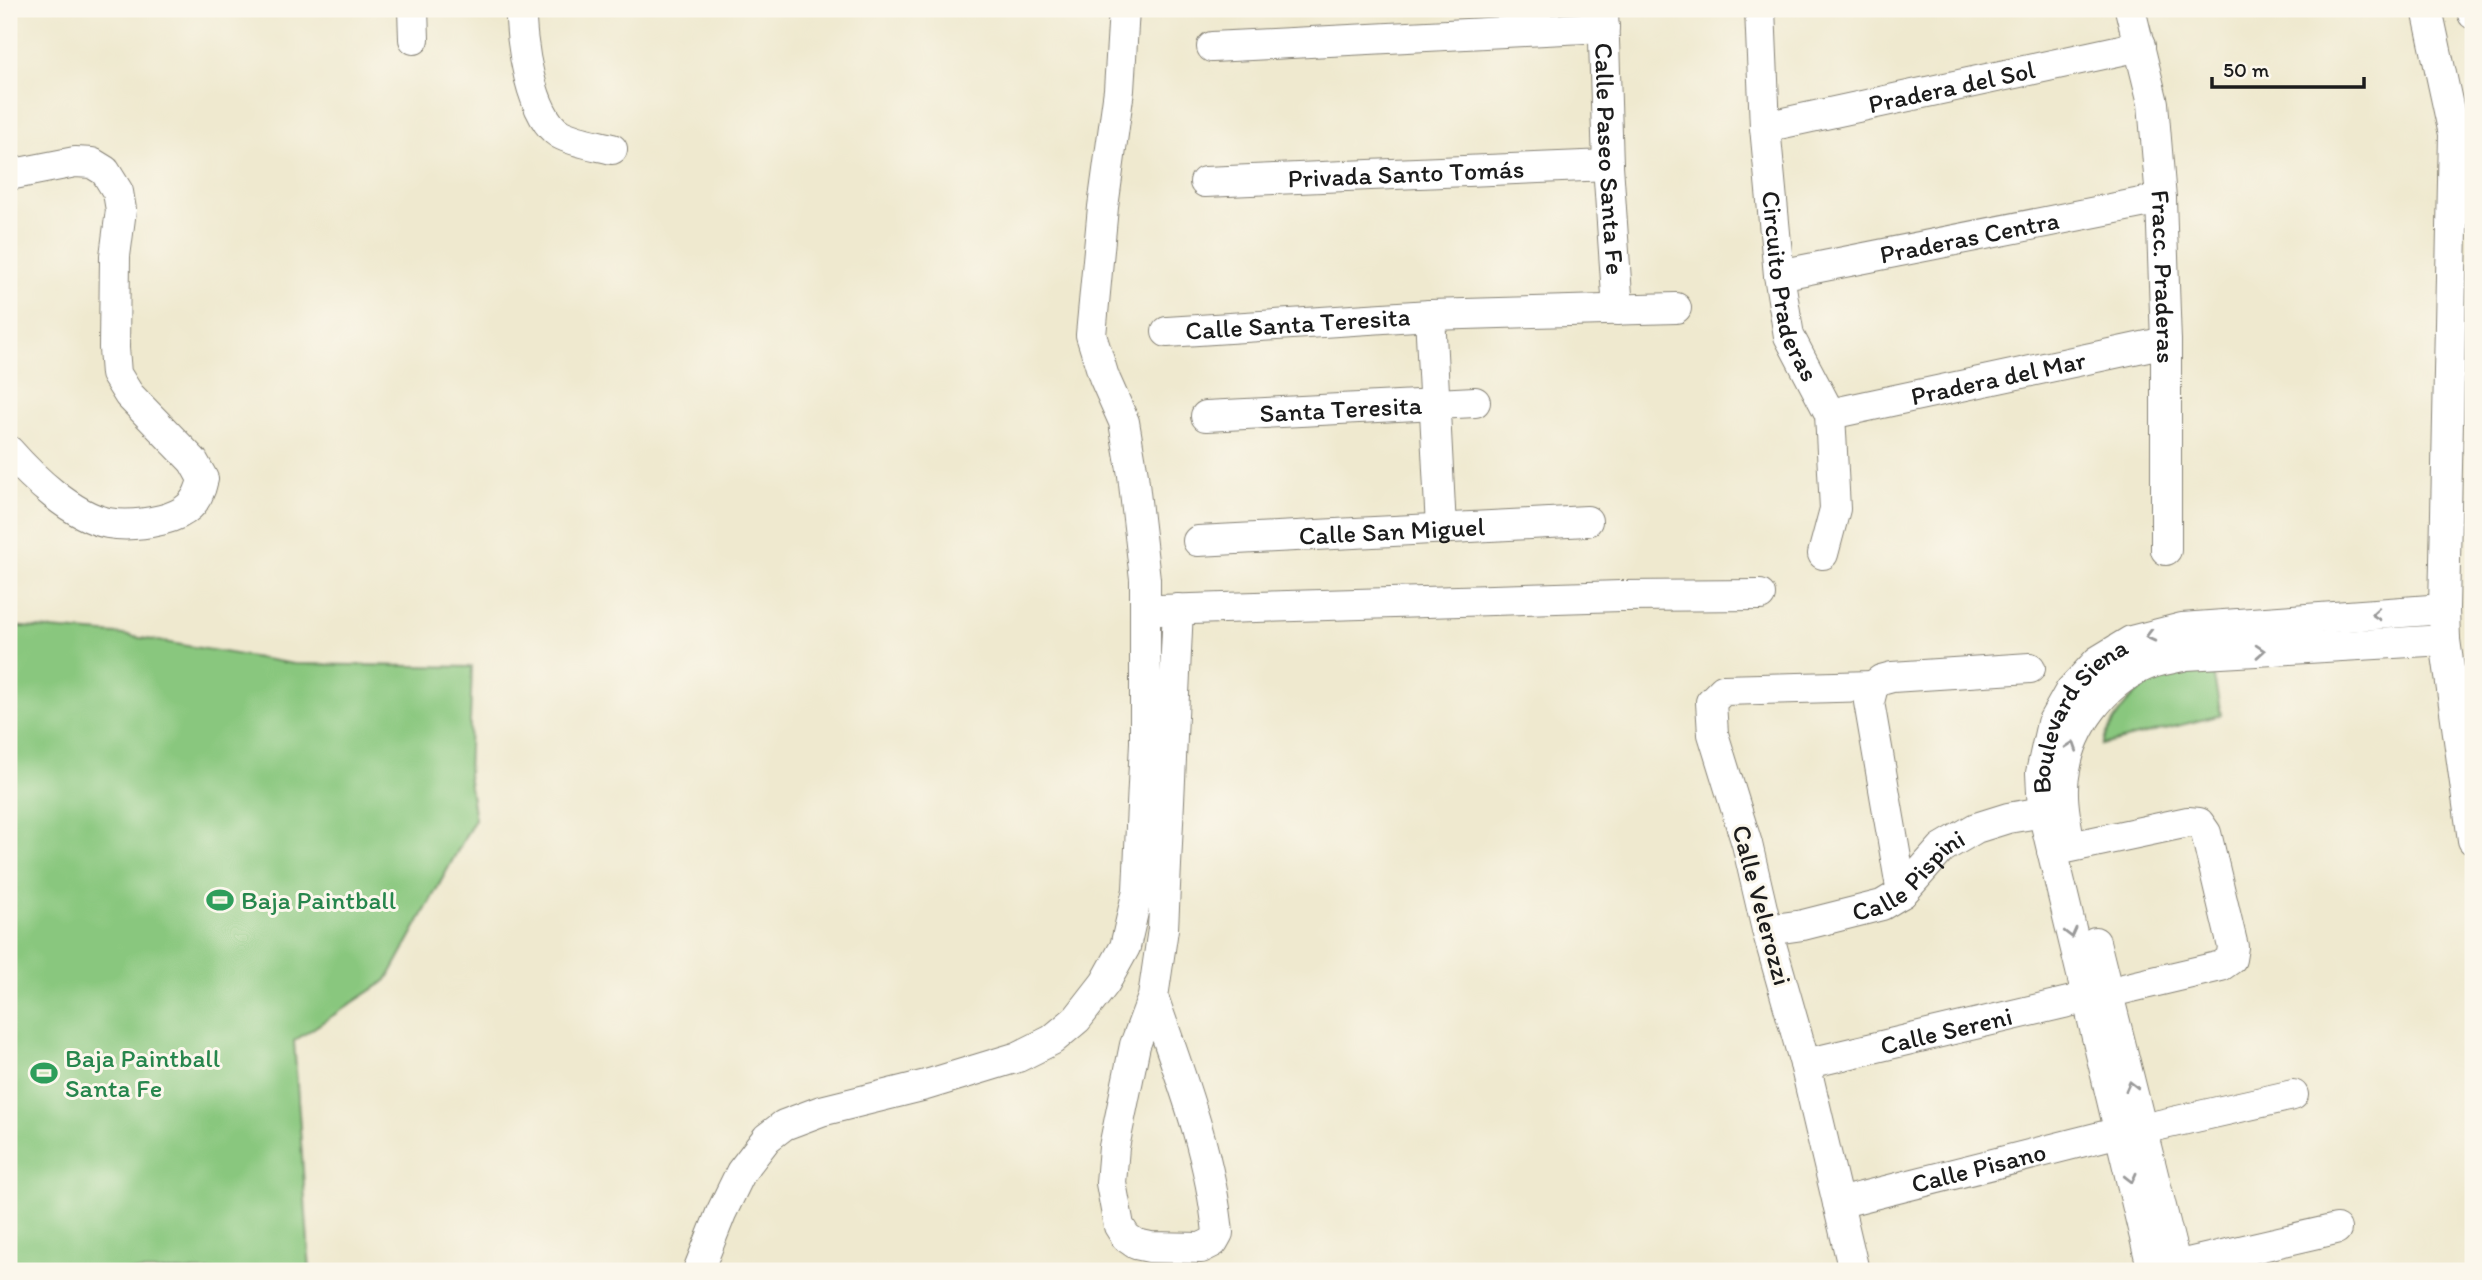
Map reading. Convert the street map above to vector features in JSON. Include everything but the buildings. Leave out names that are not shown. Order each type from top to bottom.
[{"type":"street","points":[[413,9],[414,38]]},
{"type":"street","points":[[521,9],[520,34],[534,93],[548,124],[561,134],[612,149]]},
{"type":"street","points":[[698,1271],[720,1213],[741,1171],[767,1138],[784,1125],[821,1111],[926,1085],[1018,1057],[1052,1040],[1069,1026],[1105,983],[1125,947],[1138,890],[1145,742],[1145,579],[1124,422],[1104,377],[1091,335],[1103,207],[1119,90],[1124,9]]},
{"type":"street","name":"Circuito Praderas","points":[[1760,9],[1765,127],[1779,275],[1789,336],[1830,414],[1835,509],[1823,554]]},
{"type":"street","name":"Fracc. Praderas","points":[[2130,9],[2153,103],[2161,199],[2166,342],[2166,550]]},
{"type":"street","points":[[2427,9],[2454,134],[2444,609],[2445,640],[2473,840]]},
{"type":"street","points":[[1212,47],[1604,18]]},
{"type":"street","name":"Calle Paseo Santa Fe","points":[[1604,18],[1608,165],[1618,310]]},
{"type":"street","name":"Pradera del Sol","points":[[1765,127],[2140,46]]},
{"type":"street","points":[[9,176],[75,162],[92,163],[106,172],[118,192],[121,210],[115,256],[116,374],[129,395],[192,461],[203,478],[200,496],[178,516],[141,524],[106,523],[68,505],[29,474],[9,450]]},
{"type":"street","name":"Privada Santo Tomás","points":[[1205,182],[1608,165]]},
{"type":"street","name":"Praderas Centra","points":[[1779,275],[2161,199]]},
{"type":"street","name":"Calle Santa Teresita","points":[[1167,332],[1430,315],[1676,308]]},
{"type":"street","name":"Calle Santa Teresita","points":[[1430,315],[1441,527]]},
{"type":"street","name":"Pradera del Mar","points":[[1830,414],[2166,342]]},
{"type":"street","name":"Santa Teresita","points":[[1206,416],[1475,402]]},
{"type":"street","name":"Calle San Miguel","points":[[1198,541],[1587,521]]},
{"type":"street","points":[[1145,610],[1760,594]]},
{"type":"street","points":[[1153,997],[1197,1123],[1208,1168],[1218,1233],[1213,1242],[1201,1248],[1150,1247],[1136,1244],[1126,1237],[1119,1226],[1111,1183],[1114,1147],[1135,1045],[1153,997],[1163,929],[1178,609]]},
{"type":"street","name":"Boulevard Siena","points":[[2165,1270],[2061,849],[2043,812],[2041,773],[2052,723],[2070,691],[2098,661],[2131,641],[2182,628],[2444,609]]},
{"type":"street","name":"Boulevard Siena","points":[[2061,849],[2064,770],[2075,736],[2093,707],[2116,682],[2145,665],[2186,655],[2445,640]]},
{"type":"street","name":"Calle Velerozzi","points":[[1854,1271],[1805,1064],[1767,930],[1747,844],[1713,734],[1711,702],[1723,690],[1873,685],[1892,677],[2031,668]]},
{"type":"street","points":[[1873,685],[1870,702],[1902,893]]},
{"type":"street","name":"Calle Pispini","points":[[1767,930],[1803,925],[1882,905],[1902,893],[1942,848],[1976,828],[2007,818],[2043,812]]},
{"type":"street","name":"Calle Sereni","points":[[1805,1064],[2221,966],[2231,959],[2233,947],[2206,833],[2199,823],[2188,822],[2061,849]]},
{"type":"street","name":"Calle Pisano","points":[[1838,1203],[2131,1131],[2293,1095]]},
{"type":"street","points":[[2165,1270],[2336,1229]]},
{"type":"green space","name":"Baja Paintball","points":[[9,626],[117,634],[294,664],[472,667],[468,775],[475,819],[387,980],[294,1041],[310,1271],[9,1271]]},
{"type":"green space","points":[[2211,661],[2221,715],[2102,745],[2121,711],[2139,690],[2161,675],[2178,668]]},
{"type":"place","name":"Baja Paintball","points":[[220,900]]},
{"type":"place","name":"Baja Paintball Santa Fe","points":[[44,1073]]}]
